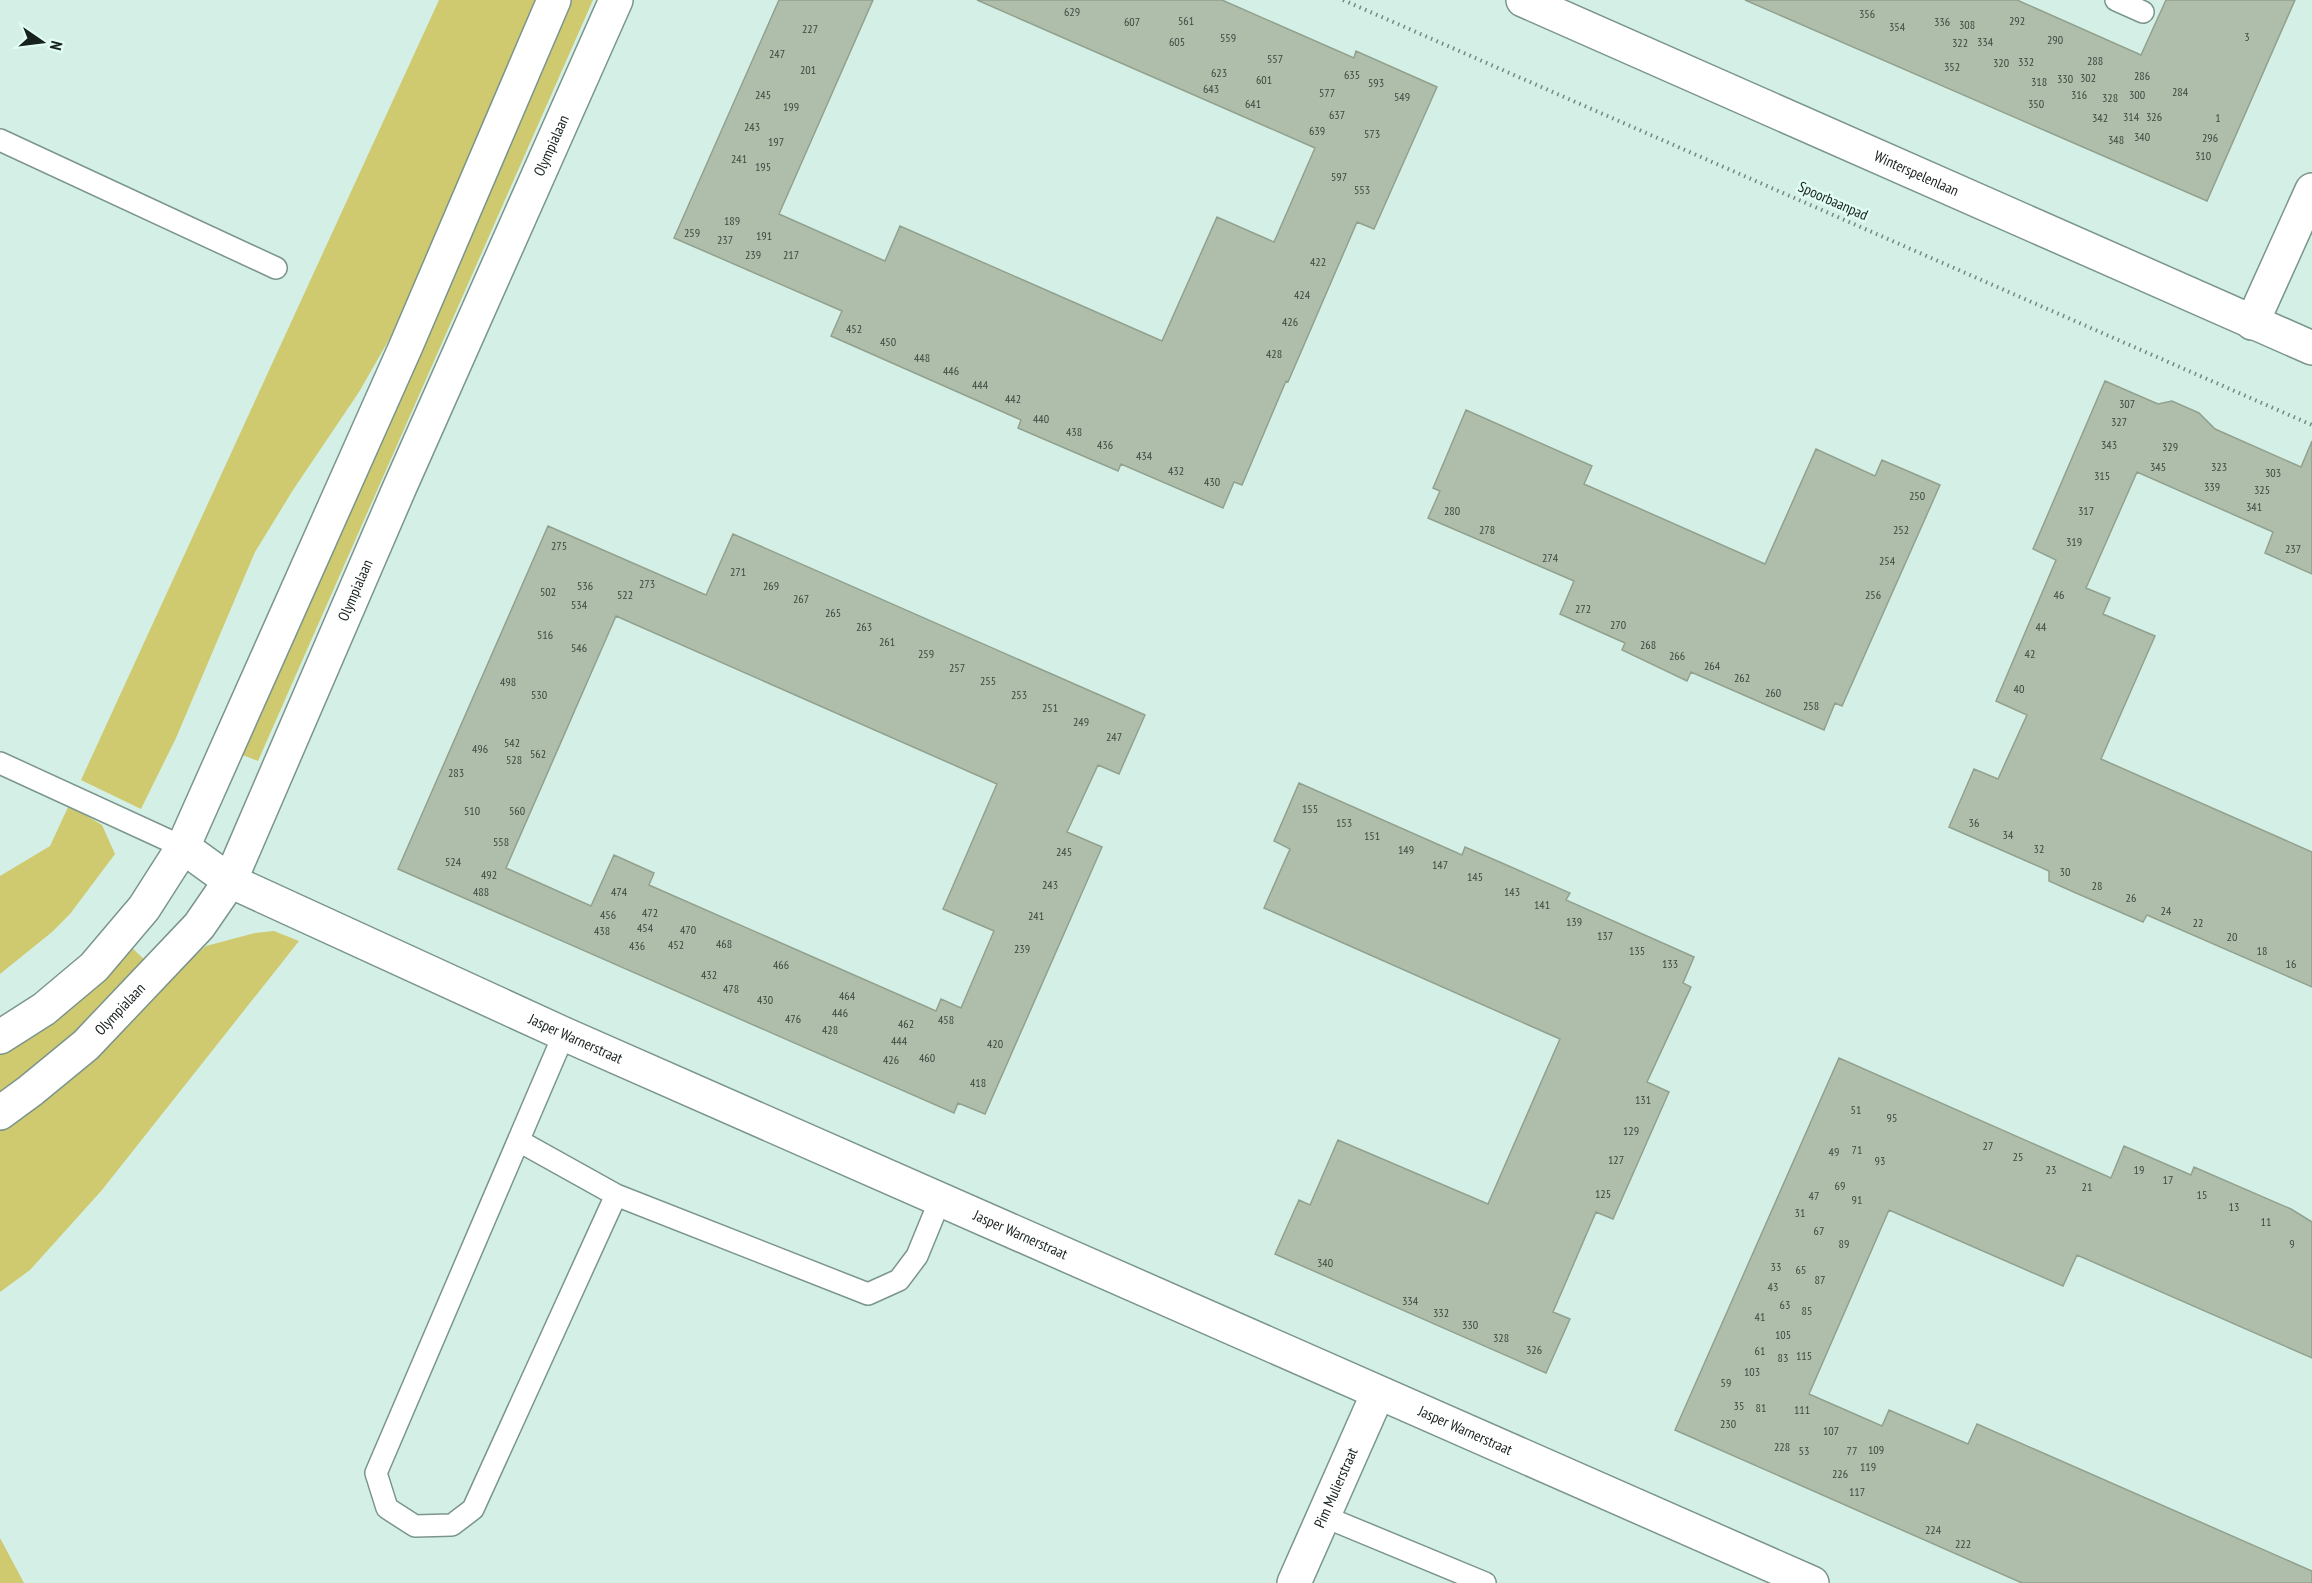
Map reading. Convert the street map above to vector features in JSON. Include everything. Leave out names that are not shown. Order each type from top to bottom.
[{"type":"street","points":[[0,1037],[44,1009],[94,968],[144,908],[183,847],[406,346],[554,0]]},
{"type":"street","name":"Olympialaan","points":[[0,1113],[86,1045],[199,926],[230,881],[399,489],[616,0]]},
{"type":"street","name":"Winterspelenlaan","points":[[1523,0],[2312,348]]},
{"type":"street","points":[[2252,323],[2312,190]]},
{"type":"street","name":"Jasper Warnerstraat","points":[[183,847],[230,881],[564,1034],[1812,1583]]},
{"type":"street","name":"Pim Mulierstraat","points":[[1294,1583],[1378,1393]]},
{"type":"lane","points":[[2116,0],[2143,12]]},
{"type":"lane","points":[[0,140],[276,268]]},
{"type":"lane","points":[[0,763],[183,847]]},
{"type":"lane","points":[[564,1034],[376,1473],[387,1508],[415,1526],[452,1525],[473,1509],[616,1195]]},
{"type":"lane","points":[[519,1141],[616,1195],[868,1294],[899,1280],[917,1256],[940,1200]]},
{"type":"lane","points":[[1323,1516],[1485,1583]]},
{"type":"path","name":"Spoorbaanpad","points":[[1343,0],[2312,425]]},
{"type":"shaded area","points":[[439,0],[542,0],[406,310],[359,392],[293,490],[255,552],[176,738],[141,809],[81,780]]},
{"type":"shaded area","points":[[571,0],[593,0],[258,761],[240,754]]},
{"type":"shaded area","points":[[69,805],[102,825],[115,854],[70,914],[52,932],[0,974],[0,876],[50,846]]},
{"type":"shaded area","points":[[274,931],[299,941],[102,1190],[30,1270],[0,1292],[0,1127],[206,946],[255,933]]},
{"type":"shaded area","points":[[131,947],[146,961],[72,1038],[0,1095],[0,1055],[36,1033]]},
{"type":"shaded area","points":[[0,1538],[24,1583],[0,1583]]},
{"type":"building","points":[[779,0],[873,0],[779,214],[885,261],[900,226],[1162,341],[1217,217],[1274,242],[1315,148],[977,0],[1222,0],[1354,58],[1356,51],[1437,87],[1374,229],[1357,222],[1242,485],[1234,482],[1223,508],[1121,464],[1118,471],[1018,428],[1021,420],[831,336],[842,311],[674,238]]},
{"type":"building","points":[[1745,0],[2017,0],[2141,55],[2166,0],[2295,0],[2207,201]]},
{"type":"building","points":[[2105,381],[2158,404],[2172,401],[2199,413],[2215,429],[2301,467],[2312,441],[2312,574],[2265,553],[2273,532],[2137,472],[2086,588],[2110,598],[2103,614],[2155,636],[2101,759],[2312,852],[2312,987],[2147,915],[2143,922],[2076,893],[2049,881],[2049,871],[1949,827],[1974,769],[1998,779],[2027,715],[1996,701],[2056,560],[2033,549]]},
{"type":"building","points":[[1466,410],[1592,466],[1584,484],[1765,564],[1816,449],[1875,476],[1882,460],[1940,485],[1842,706],[1835,703],[1824,730],[1691,672],[1687,681],[1622,650],[1625,643],[1560,614],[1574,581],[1428,518],[1440,491],[1433,488]]},
{"type":"building","points":[[548,526],[706,595],[733,534],[1145,715],[1119,774],[1098,765],[1067,832],[1102,847],[985,1114],[958,1103],[954,1113],[398,869]],"holes":[[[616,616],[997,784],[943,909],[994,931],[961,1008],[941,999],[936,1011],[649,885],[654,873],[614,855],[591,906],[506,868]]]},
{"type":"building","points":[[1299,783],[1462,855],[1465,847],[1502,863],[1570,893],[1566,900],[1694,957],[1683,983],[1691,987],[1647,1082],[1669,1092],[1613,1219],[1596,1212],[1553,1312],[1570,1319],[1546,1373],[1275,1254],[1299,1200],[1310,1205],[1338,1140],[1488,1204],[1560,1039],[1264,908],[1290,849],[1274,841]]},
{"type":"building","points":[[1839,1058],[2111,1178],[2124,1146],[2191,1175],[2194,1167],[2291,1209],[2312,1222],[2312,1358],[2077,1255],[2063,1286],[1889,1210],[1809,1394],[1882,1426],[1889,1410],[1968,1444],[1977,1424],[2312,1571],[2312,1583],[2022,1583],[1675,1430]]}]
